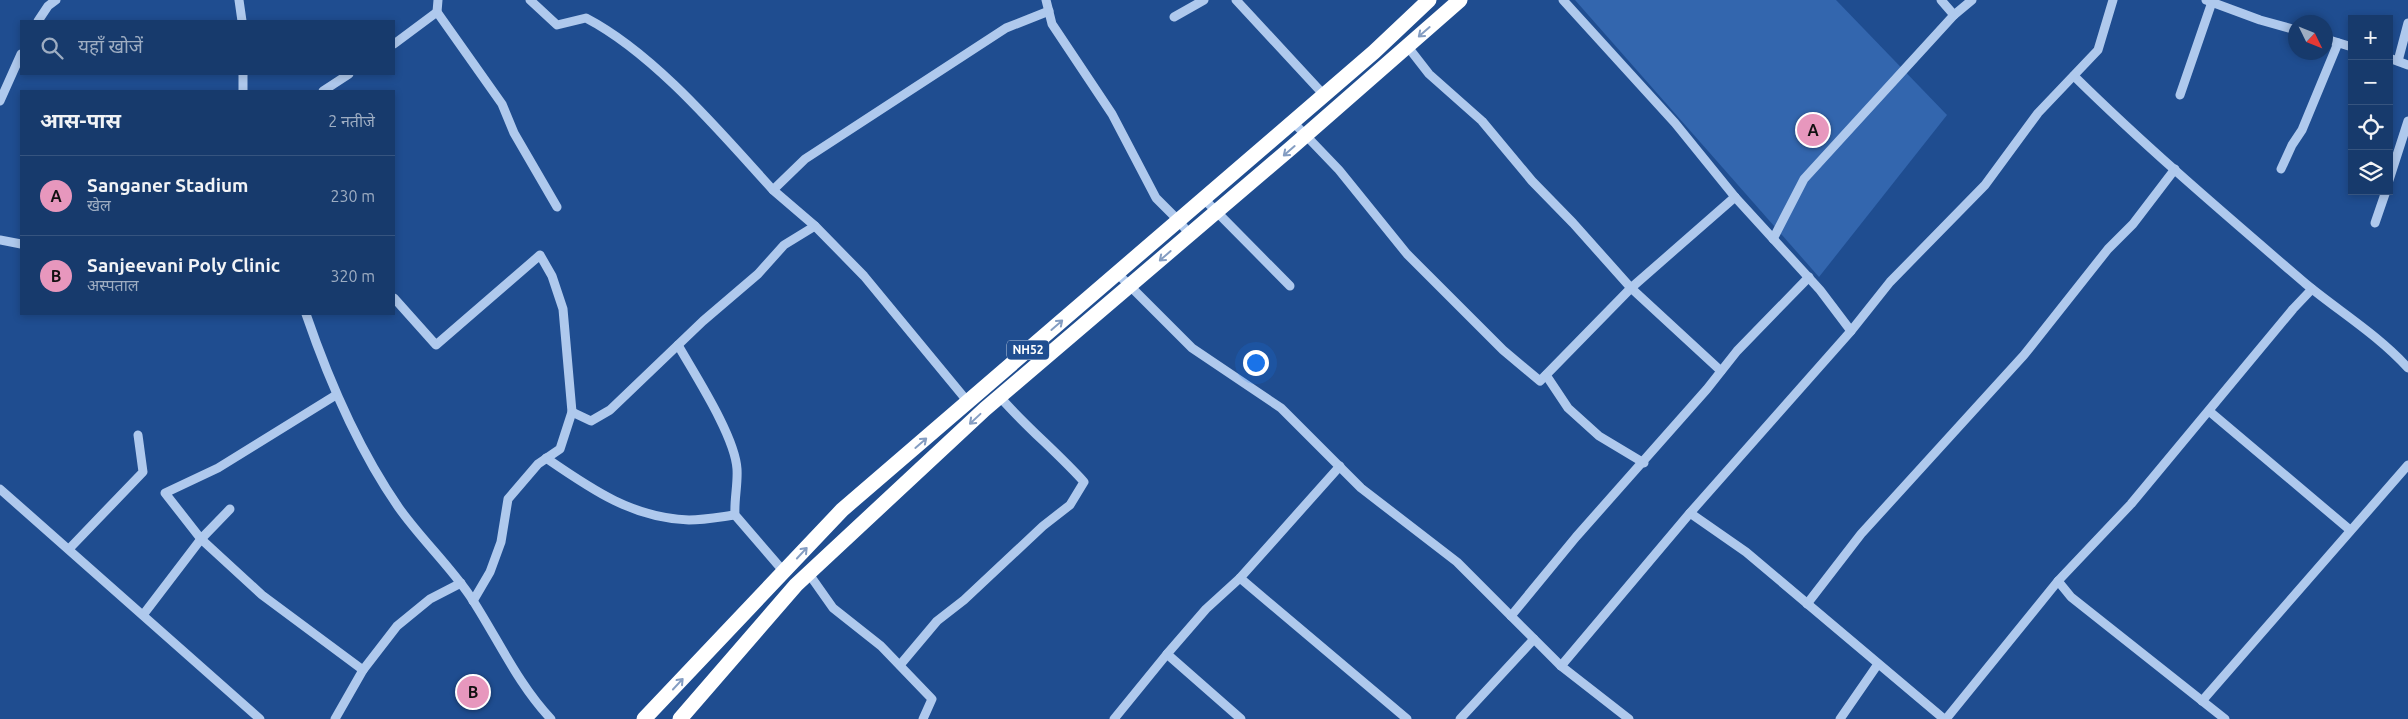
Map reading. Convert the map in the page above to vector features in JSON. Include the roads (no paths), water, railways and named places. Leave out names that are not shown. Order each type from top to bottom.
[{"type":"highway","name":"NH52","points":[[644,719],[785,574],[842,510],[1374,52],[1429,0]]},
{"type":"highway","name":"NH52","points":[[680,719],[796,585],[1000,397],[1306,136],[1460,0]]},
{"type":"street","points":[[39,20],[48,6],[56,0]]},
{"type":"street","points":[[239,0],[242,20]]},
{"type":"street","points":[[438,0],[437,12],[502,104],[514,133],[557,207]]},
{"type":"street","points":[[530,0],[557,25],[586,18],[603,26],[646,59],[726,138],[773,190],[815,226],[864,276],[968,402]]},
{"type":"street","points":[[1046,0],[1052,24],[1112,114],[1156,198],[1190,235]]},
{"type":"street","points":[[1174,17],[1204,0]]},
{"type":"street","points":[[1236,0],[1324,95]]},
{"type":"street","points":[[1563,0],[1675,123],[1735,197],[1809,277],[1851,331]]},
{"type":"street","points":[[1941,0],[1954,15]]},
{"type":"street","points":[[1773,239],[1804,179],[1954,15],[1972,0]]},
{"type":"street","points":[[1561,666],[1690,513],[1851,331],[1890,282],[1985,185],[2038,113],[2098,50],[2113,0]]},
{"type":"street","points":[[2180,95],[2209,1],[2260,20],[2288,28]]},
{"type":"street","points":[[773,190],[805,159],[1006,28],[1049,10]]},
{"type":"street","points":[[395,43],[437,12]]},
{"type":"street","points":[[2408,23],[2394,59],[2408,65]]},
{"type":"street","points":[[2333,41],[2348,46]]},
{"type":"street","points":[[2281,169],[2292,145],[2302,130],[2338,43]]},
{"type":"street","points":[[1408,46],[1429,74],[1482,121],[1532,181],[1574,223],[1631,288],[1721,371]]},
{"type":"street","points":[[0,101],[20,56]]},
{"type":"street","points":[[243,75],[243,90]]},
{"type":"street","points":[[325,90],[347,75]]},
{"type":"street","points":[[2074,76],[2138,139],[2175,169],[2222,213],[2260,242],[2312,289],[2360,324],[2408,368]]},
{"type":"street","points":[[2393,168],[2408,121]]},
{"type":"street","points":[[1293,122],[1346,177],[1407,254],[1503,350],[1540,381],[1631,288],[1735,197]]},
{"type":"street","points":[[1807,604],[1861,534],[2024,355],[2108,249],[2133,224],[2175,169]]},
{"type":"street","points":[[2375,223],[2385,195]]},
{"type":"street","points":[[1204,199],[1290,286]]},
{"type":"street","points":[[572,412],[591,421],[610,410],[678,345],[758,274],[784,245],[815,226]]},
{"type":"street","points":[[0,240],[20,244]]},
{"type":"street","points":[[395,299],[436,345],[540,255],[552,276],[563,309],[572,412],[560,449],[538,464],[508,499],[501,542],[490,572],[473,601]]},
{"type":"street","points":[[1117,274],[1192,348],[1281,408],[1361,488],[1457,562],[1561,666],[1629,719]]},
{"type":"street","points":[[1511,616],[1576,537],[1644,463],[1737,351],[1809,277]]},
{"type":"street","points":[[1690,513],[1746,552],[1945,719],[2058,581],[2131,504],[2293,309],[2312,289]]},
{"type":"street","points":[[306,315],[336,395],[398,505],[420,537],[461,583],[492,629],[511,667],[536,704],[551,719]]},
{"type":"street","points":[[678,345],[707,395],[729,441],[737,469],[735,515],[785,574]]},
{"type":"street","points":[[1546,376],[1568,408],[1599,436],[1644,463]]},
{"type":"street","points":[[336,395],[218,468],[165,493],[201,538],[262,595],[363,670]]},
{"type":"street","points":[[900,665],[937,622],[964,600],[1043,526],[1070,505],[1084,482],[1000,397]]},
{"type":"street","points":[[2209,411],[2350,530]]},
{"type":"street","points":[[69,549],[143,472],[138,435]]},
{"type":"street","points":[[546,458],[595,491],[638,512],[689,520],[735,515]]},
{"type":"street","points":[[2202,701],[2408,465]]},
{"type":"street","points":[[1114,719],[1206,609],[1240,578],[1340,466]]},
{"type":"street","points":[[0,489],[260,719]]},
{"type":"street","points":[[143,616],[201,538],[230,509]]},
{"type":"street","points":[[809,574],[833,608],[881,646],[932,699],[923,719]]},
{"type":"street","points":[[1240,578],[1407,719]]},
{"type":"street","points":[[2058,581],[2071,597],[2225,719]]},
{"type":"street","points":[[335,719],[363,670],[397,626],[430,599],[461,583]]},
{"type":"street","points":[[1460,719],[1534,639]]},
{"type":"street","points":[[1167,654],[1241,719]]},
{"type":"street","points":[[1840,719],[1878,664]]},
{"type":"place","name":"Sanganer Stadium","points":[[1813,130]]},
{"type":"place","name":"Sanjeevani Poly Clinic","points":[[473,692]]}]
